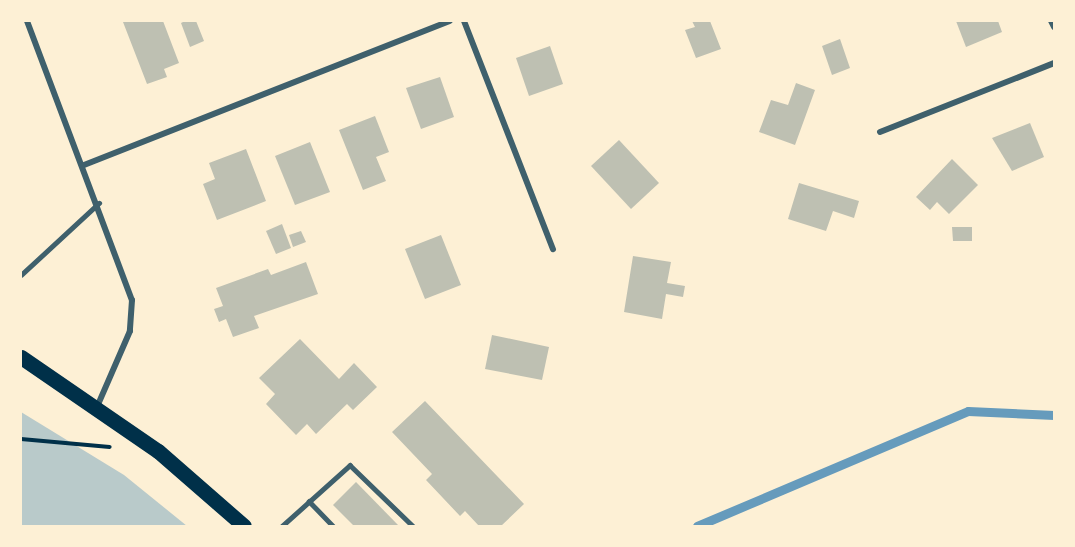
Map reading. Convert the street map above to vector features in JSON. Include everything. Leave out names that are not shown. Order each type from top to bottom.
[{"type":"main road","points":[[21,357],[158,451],[243,526]]},
{"type":"street","points":[[27,21],[99,203],[133,313],[97,407]]},
{"type":"street","points":[[84,165],[450,21]]},
{"type":"street","points":[[464,21],[553,249]]},
{"type":"street","points":[[1052,21],[1054,27]]},
{"type":"street","points":[[880,132],[1054,63]]},
{"type":"lane","points":[[21,275],[99,203]]},
{"type":"lane","points":[[282,526],[340,469],[353,466],[413,526]]},
{"type":"lane","points":[[309,501],[333,526]]},
{"type":"path","points":[[21,439],[117,447]]},
{"type":"shaded area","points":[[21,412],[124,475],[187,526],[21,526]]},
{"type":"building","points":[[163,21],[179,63],[164,69],[167,77],[147,84],[123,22]]},
{"type":"building","points":[[196,21],[204,41],[190,47],[181,23]]},
{"type":"building","points":[[692,21],[710,21],[721,49],[696,58],[685,30],[695,27]]},
{"type":"building","points":[[956,21],[998,21],[1002,32],[966,47]]},
{"type":"building","points":[[840,39],[850,68],[832,75],[822,46]]},
{"type":"building","points":[[550,46],[563,84],[529,96],[516,58]]},
{"type":"building","points":[[440,77],[454,117],[421,129],[406,88]]},
{"type":"building","points":[[796,83],[815,90],[795,145],[759,132],[771,100],[788,105]]},
{"type":"building","points":[[375,116],[389,152],[376,157],[386,181],[363,190],[339,130]]},
{"type":"building","points":[[1030,123],[1044,157],[1012,171],[992,138]]},
{"type":"building","points":[[619,140],[659,183],[631,209],[591,166]]},
{"type":"building","points":[[310,142],[330,192],[295,205],[275,156]]},
{"type":"building","points":[[246,149],[266,201],[217,220],[203,184],[215,179],[209,163]]},
{"type":"building","points":[[952,159],[978,185],[949,214],[937,202],[930,210],[916,197]]},
{"type":"building","points":[[799,183],[859,201],[854,218],[833,211],[826,231],[788,219]]},
{"type":"building","points":[[282,224],[291,248],[276,254],[266,231]]},
{"type":"building","points":[[952,227],[972,227],[972,241],[953,241]]},
{"type":"building","points":[[301,231],[306,242],[293,247],[289,235]]},
{"type":"building","points":[[441,235],[461,285],[425,299],[405,249]]},
{"type":"building","points":[[633,256],[671,262],[667,283],[685,286],[683,297],[666,294],[662,319],[624,312]]},
{"type":"building","points":[[306,262],[318,294],[254,316],[259,328],[233,337],[226,319],[219,322],[214,309],[223,306],[216,288],[268,269],[271,275]]},
{"type":"building","points":[[492,335],[549,347],[542,380],[485,369]]},
{"type":"building","points":[[300,339],[339,379],[354,363],[377,387],[353,410],[347,404],[316,434],[307,424],[296,435],[266,404],[275,394],[259,378]]},
{"type":"building","points":[[425,401],[524,504],[501,526],[479,526],[465,511],[460,516],[426,480],[432,474],[392,432]]},
{"type":"building","points":[[356,482],[399,526],[354,526],[333,505]]},
{"type":"waterway","points":[[697,526],[968,411],[1054,415]]}]
